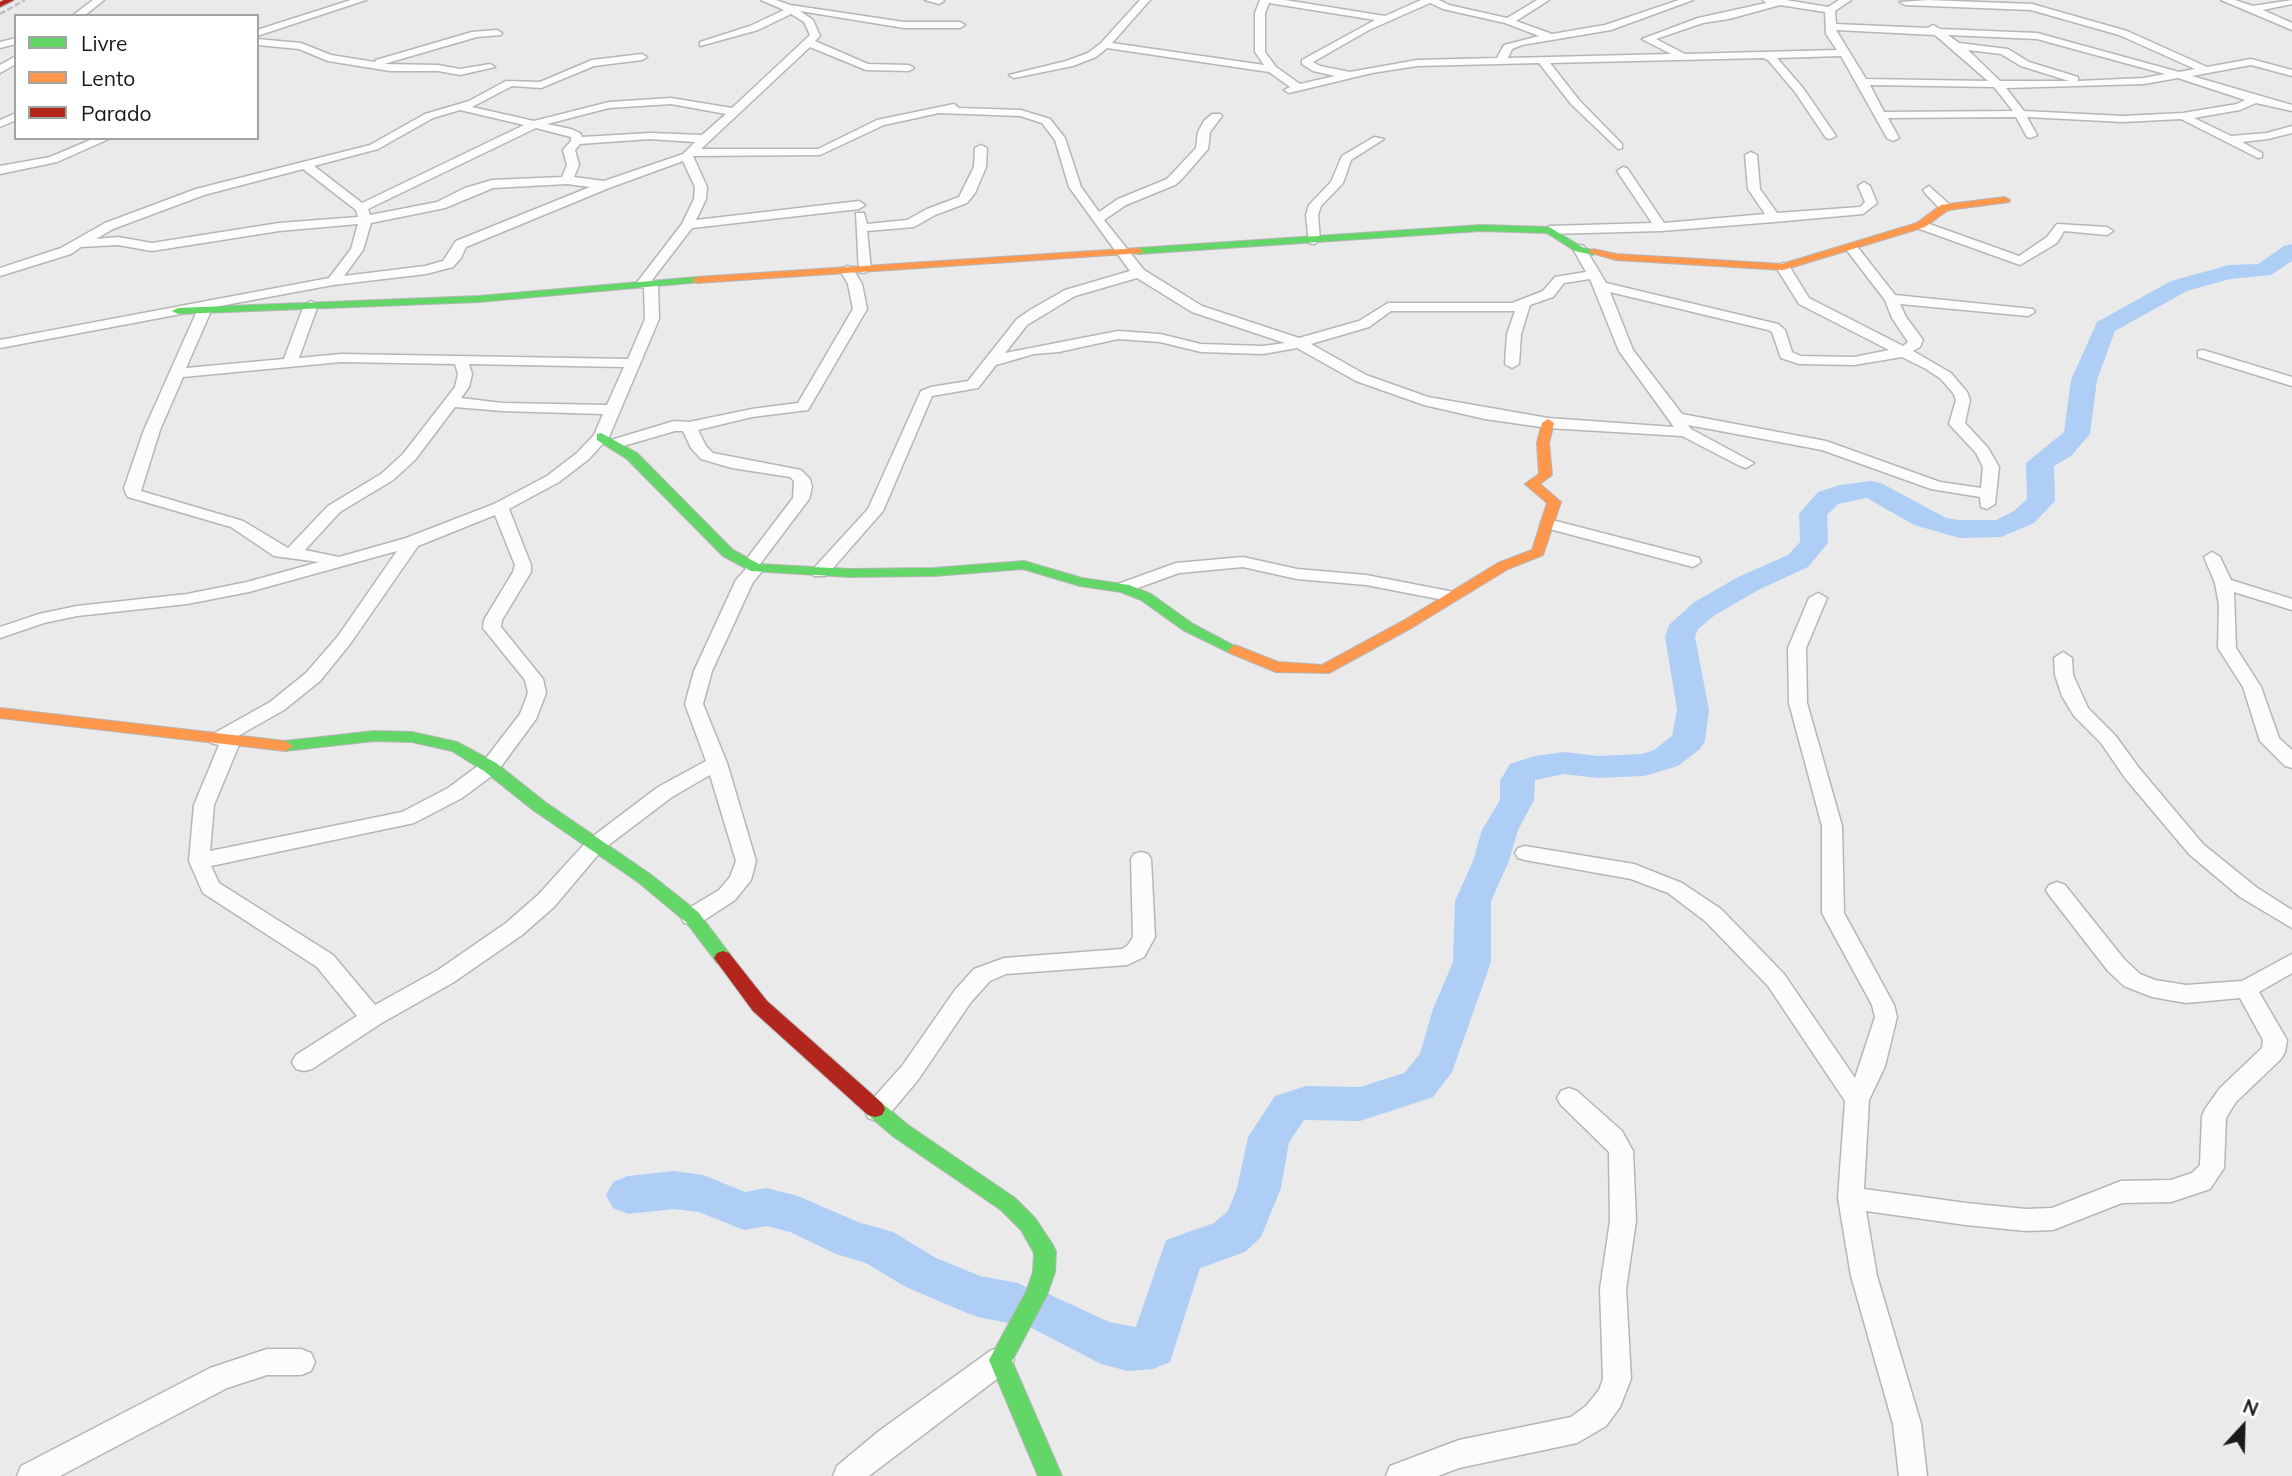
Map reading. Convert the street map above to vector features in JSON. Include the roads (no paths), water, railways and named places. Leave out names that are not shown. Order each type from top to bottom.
[{"type":"street","points":[[0,5],[10,0]]},
{"type":"street","points":[[80,14],[100,0]]},
{"type":"street","points":[[259,32],[309,11],[361,0]]},
{"type":"street","points":[[689,155],[816,36],[808,20],[769,0]]},
{"type":"street","points":[[1014,75],[1076,62],[1105,45],[1145,0]]},
{"type":"street","points":[[1389,19],[1266,0],[1260,13],[1260,52],[1272,69],[1293,89],[1323,84],[1349,75],[1416,63],[1842,53]]},
{"type":"street","points":[[1349,75],[1310,66],[1306,62],[1332,45],[1431,0],[1446,7],[1508,20],[1550,36]]},
{"type":"street","points":[[1508,20],[1544,0]]},
{"type":"street","points":[[1502,59],[1508,47],[1550,36],[1603,29],[1688,0]]},
{"type":"street","points":[[1684,56],[1647,38],[1773,1],[1830,10],[1846,0]]},
{"type":"street","points":[[1996,0],[2008,6]]},
{"type":"street","points":[[2226,0],[2292,27]]},
{"type":"street","points":[[1903,1],[2032,8],[2123,33],[2204,69]]},
{"type":"street","points":[[1903,1],[1998,85],[2021,115],[2031,135]]},
{"type":"street","points":[[2253,9],[2292,1]]},
{"type":"street","points":[[704,44],[754,29],[788,8],[904,25],[960,25]]},
{"type":"street","points":[[1830,10],[1829,27],[1893,138]]},
{"type":"street","points":[[1648,14],[1683,26]]},
{"type":"street","points":[[1829,27],[2037,36],[2183,75],[2254,99],[2292,108]]},
{"type":"street","points":[[372,64],[476,34],[497,33]]},
{"type":"street","points":[[259,42],[301,46],[328,58],[390,68],[438,68],[460,72],[490,67]]},
{"type":"street","points":[[810,43],[866,67],[909,68]]},
{"type":"street","points":[[1105,45],[1272,69]]},
{"type":"street","points":[[1955,46],[2004,51],[2025,64],[2085,82]]},
{"type":"street","points":[[1770,55],[1799,90],[1830,136]]},
{"type":"street","points":[[0,272],[79,245],[109,226],[200,192],[374,147],[422,120],[491,95],[510,83],[541,85],[592,63],[642,57]]},
{"type":"street","points":[[1541,60],[1561,87],[1618,146]]},
{"type":"street","points":[[1863,82],[1998,85],[2144,81],[2251,62],[2292,73]]},
{"type":"street","points":[[0,344],[244,296],[333,281],[426,270],[448,264],[455,258],[457,247],[461,244],[605,185],[689,155],[724,151],[798,154],[820,152],[881,121],[942,111],[963,104],[965,99]]},
{"type":"street","points":[[1880,115],[2051,114],[2123,119],[2183,116],[2240,107],[2254,99]]},
{"type":"street","points":[[363,214],[532,124],[609,105],[677,101],[735,112]]},
{"type":"street","points":[[656,127],[677,101]]},
{"type":"street","points":[[461,107],[567,131],[576,135],[577,141]]},
{"type":"street","points":[[942,111],[1021,113],[1046,121],[1061,140],[1075,187],[1121,253],[1139,272],[1197,309],[1299,343],[1361,377],[1424,401],[1485,414],[1548,423],[1681,425],[1816,444],[1860,457],[1937,486],[1988,499],[1991,467],[1983,451],[1957,424],[1956,418],[1963,400],[1960,392],[1946,376],[1804,301],[1783,267]]},
{"type":"street","points":[[1099,218],[1122,202],[1171,183],[1202,149],[1204,132],[1208,123],[1216,116]]},
{"type":"street","points":[[2183,116],[2258,155]]},
{"type":"street","points":[[567,180],[573,165],[569,150],[577,141],[656,127],[705,139]]},
{"type":"street","points":[[2226,140],[2292,129]]},
{"type":"street","points":[[1314,240],[1312,215],[1315,205],[1337,183],[1346,158],[1378,139]]},
{"type":"street","points":[[0,170],[53,160],[100,140]]},
{"type":"street","points":[[861,228],[910,224],[931,212],[963,200],[969,193],[980,167],[981,148]]},
{"type":"street","points":[[607,440],[612,410],[652,319],[647,284],[688,225],[702,193],[689,155]]},
{"type":"street","points":[[1751,155],[1754,189],[1774,218]]},
{"type":"street","points":[[307,166],[363,214]]},
{"type":"street","points":[[1623,171],[1661,227]]},
{"type":"street","points":[[79,245],[118,242],[152,247],[363,214],[441,205],[480,186],[567,180],[605,185]]},
{"type":"street","points":[[178,311],[479,299],[647,284],[1481,228],[1549,230],[1661,227],[1869,208],[1871,203],[1864,186]]},
{"type":"street","points":[[1928,190],[1945,207]]},
{"type":"street","points":[[1549,230],[1579,249],[1631,258],[1783,267],[1921,225],[1935,218],[1945,207],[2005,200]]},
{"type":"street","points":[[688,225],[860,201],[864,269]]},
{"type":"street","points":[[333,281],[358,250],[363,214]]},
{"type":"street","points":[[1921,225],[2020,261],[2052,240],[2061,228],[2108,231]]},
{"type":"street","points":[[990,362],[1033,350],[1073,346],[1118,335],[1160,338],[1201,348],[1264,350],[1364,324],[1388,307],[1500,308],[1524,304],[1548,294],[1560,280],[1599,280],[1773,327],[1778,330],[1786,355],[1799,360],[1854,361],[1903,352],[1915,344],[1916,340],[1899,318],[1891,299],[1851,248]]},
{"type":"street","points":[[1579,249],[1599,280],[1626,351],[1681,425],[1746,463]]},
{"type":"street","points":[[0,633],[39,619],[77,611],[187,599],[249,586],[412,542],[500,507],[553,479],[607,440],[674,426],[689,427],[752,413],[803,407],[860,309],[855,285],[847,270]]},
{"type":"street","points":[[820,572],[875,511],[926,394],[930,391],[968,387],[1022,322],[1035,313],[1070,293],[1139,272]]},
{"type":"street","points":[[1891,299],[2028,312]]},
{"type":"street","points":[[1512,364],[1514,334],[1524,304]]},
{"type":"street","points":[[289,364],[311,305]]},
{"type":"street","points":[[204,311],[176,373],[132,488],[134,494],[237,524],[271,548],[292,554],[340,560]]},
{"type":"street","points":[[2203,354],[2292,382]]},
{"type":"street","points":[[176,373],[341,358],[633,363]]},
{"type":"street","points":[[292,554],[334,509],[387,477],[409,457],[463,387],[465,374],[461,360]]},
{"type":"street","points":[[452,402],[502,407],[612,410]]},
{"type":"street","points":[[607,440],[632,456],[657,479],[728,553],[753,567],[820,572],[934,572],[1024,565],[1080,582],[1124,588],[1146,597],[1188,627],[1254,659],[1276,667],[1315,671],[1324,670],[1396,630],[1503,566],[1538,552],[1554,502],[1532,482],[1546,475],[1543,443],[1548,423]]},
{"type":"street","points":[[689,427],[699,448],[707,456],[794,473],[802,479],[804,487],[801,499],[745,580],[703,671],[694,704],[717,763],[746,861],[740,880],[727,895],[692,917]]},
{"type":"street","points":[[199,861],[407,818],[455,793],[490,767],[528,715],[537,693],[534,679],[492,628],[493,620],[522,572],[523,565],[500,507]]},
{"type":"street","points":[[1548,524],[1693,562]]},
{"type":"street","points":[[372,1018],[325,961],[210,888],[199,861],[204,805],[224,739],[277,706],[313,677],[344,640],[412,542]]},
{"type":"street","points":[[2212,557],[2224,583],[2228,605],[2227,648],[2252,687],[2270,741],[2292,761]]},
{"type":"street","points":[[1124,588],[1176,568],[1243,562],[1297,574],[1366,580],[1449,596]]},
{"type":"street","points":[[2224,583],[2292,605]]},
{"type":"street","points":[[1818,597],[1797,648],[1798,702],[1832,826],[1833,913],[1883,1005],[1886,1017],[1873,1066],[1857,1100],[1851,1198],[1864,1276],[1907,1424],[1913,1476]]},
{"type":"street","points":[[2063,658],[2067,685],[2081,712],[2108,739],[2132,773],[2196,849],[2248,892],[2292,920]]},
{"type":"street","points":[[0,713],[280,746],[330,743],[374,736],[412,737],[457,747],[490,767],[644,878],[692,917],[760,1006],[877,1111],[926,1149],[1008,1204],[1028,1224],[1045,1252],[1044,1272],[1036,1296],[1000,1360],[889,1441],[847,1476]]},
{"type":"street","points":[[304,1062],[372,1018],[446,976],[532,916],[595,845],[665,792],[717,763]]},
{"type":"street","points":[[1524,853],[1634,872],[1675,888],[1713,915],[1776,980],[1857,1100]]},
{"type":"street","points":[[877,1111],[910,1073],[963,996],[982,975],[1004,966],[1127,957],[1136,951],[1144,937],[1141,859]]},
{"type":"street","points":[[2057,890],[2116,965],[2132,980],[2152,988],[2186,994],[2246,989],[2292,962]]},
{"type":"street","points":[[1851,1198],[2026,1220],[2053,1219],[2122,1192],[2171,1191],[2201,1181],[2212,1168],[2214,1116],[2228,1095],[2273,1052],[2274,1040],[2246,989]]},
{"type":"street","points":[[1400,1476],[1459,1454],[1577,1429],[1596,1416],[1609,1398],[1616,1379],[1613,1289],[1623,1221],[1621,1151],[1613,1138],[1569,1098]]},
{"type":"street","points":[[1000,1360],[1010,1376],[1050,1476]]},
{"type":"street","points":[[31,1476],[220,1377],[267,1362],[301,1362]]},
{"type":"waterway","points":[[1040,1311],[1101,1342],[1128,1349],[1153,1347],[1182,1254],[1229,1238],[1245,1223],[1259,1188],[1269,1137],[1290,1108],[1306,1103],[1360,1104],[1418,1085],[1438,1061],[1453,1009],[1472,962],[1473,901],[1491,861],[1500,830],[1517,800],[1517,781],[1522,772],[1535,767],[1564,763],[1598,767],[1644,765],[1666,758],[1688,741],[1693,710],[1680,637],[1684,625],[1704,609],[1749,583],[1798,561],[1814,543],[1813,514],[1828,498],[1840,493],[1871,489],[1924,519],[1960,529],[2001,528],[2024,517],[2041,501],[2040,463],[2062,450],[2077,434],[2084,380],[2105,327],[2179,286],[2229,272],[2263,270],[2292,251]]},
{"type":"waterway","points":[[628,1195],[674,1190],[703,1194],[744,1211],[766,1207],[798,1215],[852,1240],[877,1246],[920,1272],[978,1296],[1018,1304]]},
{"type":"railway","points":[[0,14],[25,0]]}]
